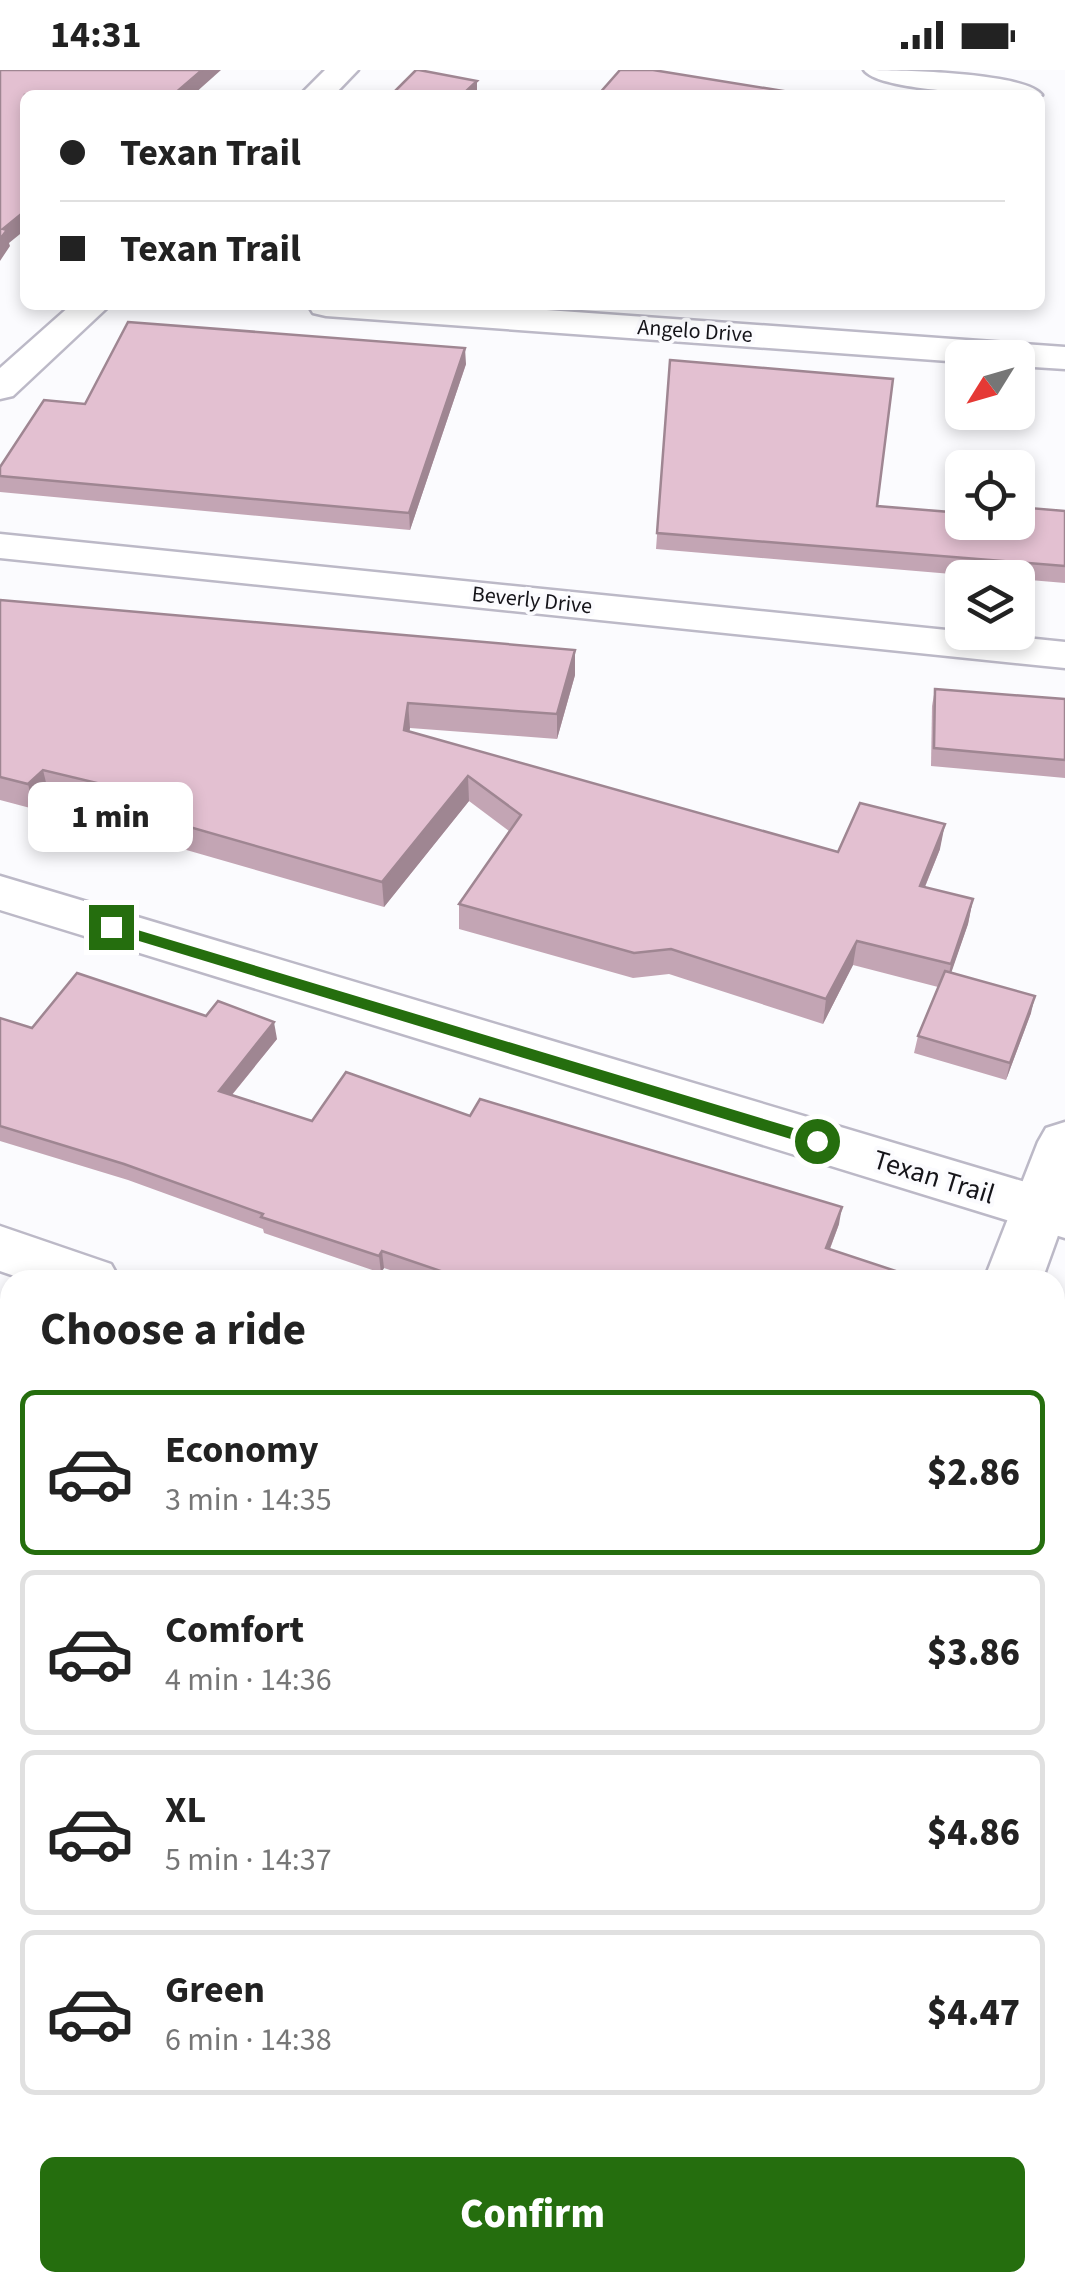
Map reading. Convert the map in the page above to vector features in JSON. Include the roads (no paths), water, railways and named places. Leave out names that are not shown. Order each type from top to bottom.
[{"type":"street","points":[[321,90],[343,70]]},
{"type":"street","points":[[879,70],[998,90]]},
{"type":"street","points":[[0,388],[86,310]]},
{"type":"street","name":"Angelo Drive","points":[[396,310],[1065,358]]},
{"type":"street","name":"Beverly Drive","points":[[0,546],[1065,655]]},
{"type":"street","name":"Texan Trail","points":[[0,893],[1052,1212]]},
{"type":"street","points":[[1019,1270],[1052,1212],[1065,1142]]},
{"type":"street","points":[[0,1248],[63,1270]]}]
